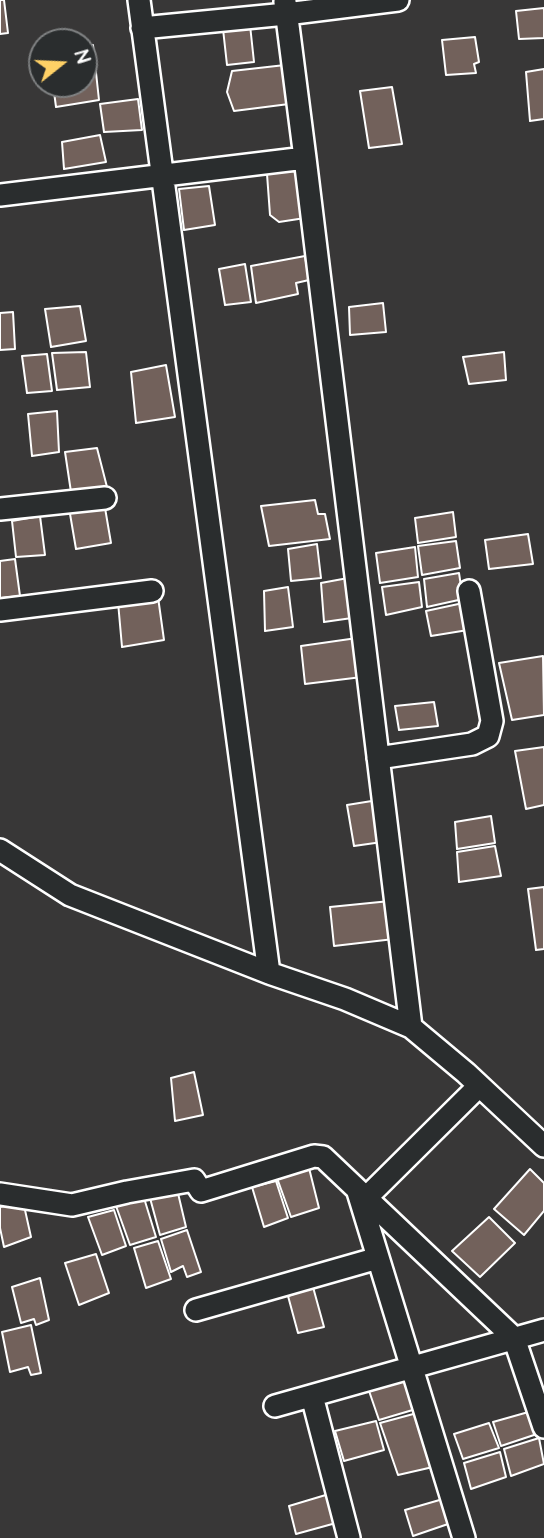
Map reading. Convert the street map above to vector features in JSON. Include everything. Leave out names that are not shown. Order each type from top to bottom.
[{"type":"street","points":[[138,0],[269,973]]},
{"type":"street","points":[[142,28],[286,7],[398,0]]},
{"type":"street","points":[[286,7],[378,758],[418,1032]]},
{"type":"street","points":[[0,195],[305,158]]},
{"type":"street","points":[[0,509],[105,498]]},
{"type":"street","points":[[0,610],[152,591]]},
{"type":"street","points":[[378,758],[472,744],[488,736],[492,721],[469,591]]},
{"type":"street","points":[[0,850],[70,895],[269,973],[345,999],[418,1032],[544,1146]]},
{"type":"street","points":[[362,1194],[473,1080]]},
{"type":"street","points":[[0,1194],[72,1205],[194,1180],[201,1191],[314,1156],[323,1157],[514,1338],[544,1427]]},
{"type":"street","points":[[362,1194],[378,1258],[464,1538]]},
{"type":"street","points":[[196,1310],[378,1258]]},
{"type":"street","points":[[275,1406],[544,1330]]},
{"type":"street","points":[[312,1396],[349,1538]]},
{"type":"building","points":[[0,0],[4,0],[8,33],[0,34]]},
{"type":"building","points":[[544,8],[544,38],[519,39],[516,11]]},
{"type":"building","points":[[250,25],[254,62],[227,65],[223,29]]},
{"type":"building","points":[[475,37],[479,62],[474,64],[476,73],[446,75],[442,40]]},
{"type":"building","points":[[285,65],[289,104],[234,111],[227,92],[232,71]]},
{"type":"building","points":[[544,69],[544,119],[530,121],[526,72]]},
{"type":"building","points":[[392,87],[402,144],[369,148],[360,91]]},
{"type":"building","points":[[98,91],[99,100],[56,107],[55,98],[98,98]]},
{"type":"building","points":[[138,99],[142,130],[104,132],[100,104]]},
{"type":"building","points":[[100,135],[106,162],[64,169],[62,142]]},
{"type":"building","points":[[298,169],[305,218],[279,222],[270,215],[267,174]]},
{"type":"building","points":[[209,186],[215,225],[184,230],[179,189]]},
{"type":"building","points":[[305,256],[309,280],[296,283],[298,294],[256,303],[251,266]]},
{"type":"building","points":[[245,264],[251,302],[225,305],[219,269]]},
{"type":"building","points":[[383,303],[386,332],[350,335],[349,307]]},
{"type":"building","points":[[80,306],[86,341],[51,347],[45,309]]},
{"type":"building","points":[[13,312],[15,349],[0,350],[0,313]]},
{"type":"building","points":[[86,352],[90,387],[57,390],[52,353]]},
{"type":"building","points":[[504,352],[506,380],[469,384],[463,357]]},
{"type":"building","points":[[47,354],[52,391],[27,393],[22,356]]},
{"type":"building","points":[[166,365],[175,417],[136,423],[131,372]]},
{"type":"building","points":[[57,411],[59,452],[32,456],[28,414]]},
{"type":"building","points":[[97,448],[107,487],[71,492],[65,452]]},
{"type":"building","points":[[315,500],[318,514],[325,514],[330,539],[269,546],[261,506]]},
{"type":"building","points":[[104,502],[111,543],[76,549],[69,508]]},
{"type":"building","points":[[453,512],[456,537],[418,543],[415,518]]},
{"type":"building","points":[[40,516],[45,555],[16,557],[12,521]]},
{"type":"building","points":[[528,534],[533,564],[489,569],[485,540]]},
{"type":"building","points":[[456,541],[460,568],[422,575],[418,546]]},
{"type":"building","points":[[317,544],[321,578],[291,581],[288,549]]},
{"type":"building","points":[[415,547],[418,577],[380,583],[376,553]]},
{"type":"building","points":[[15,559],[20,596],[0,598],[0,561]]},
{"type":"building","points":[[459,573],[463,599],[427,607],[424,579]]},
{"type":"building","points":[[348,578],[352,618],[324,622],[321,583]]},
{"type":"building","points":[[419,582],[422,607],[386,615],[382,587]]},
{"type":"building","points":[[288,587],[293,627],[265,631],[264,591]]},
{"type":"building","points":[[158,597],[164,640],[122,647],[118,602]]},
{"type":"building","points":[[463,603],[468,630],[431,636],[426,611]]},
{"type":"building","points":[[357,638],[362,677],[305,684],[301,646]]},
{"type":"building","points":[[543,656],[544,715],[512,720],[499,663]]},
{"type":"building","points":[[434,702],[438,726],[399,730],[395,706]]},
{"type":"building","points":[[544,747],[544,805],[526,809],[515,751]]},
{"type":"building","points":[[378,800],[382,842],[354,846],[347,805]]},
{"type":"building","points":[[491,816],[495,843],[457,849],[455,822]]},
{"type":"building","points":[[495,846],[501,876],[459,882],[457,852]]},
{"type":"building","points":[[544,887],[544,949],[536,950],[528,889]]},
{"type":"building","points":[[390,901],[394,939],[334,946],[330,907]]},
{"type":"building","points":[[194,1072],[203,1115],[175,1121],[171,1078]]},
{"type":"building","points":[[309,1168],[319,1208],[291,1217],[277,1178]]},
{"type":"building","points":[[530,1169],[544,1183],[544,1211],[524,1235],[494,1209]]},
{"type":"building","points":[[276,1181],[288,1218],[264,1227],[252,1187]]},
{"type":"building","points":[[177,1189],[186,1227],[160,1235],[150,1198]]},
{"type":"building","points":[[144,1198],[156,1237],[130,1245],[116,1206]]},
{"type":"building","points":[[23,1201],[31,1237],[4,1247],[0,1207]]},
{"type":"building","points":[[114,1210],[126,1246],[102,1255],[88,1217]]},
{"type":"building","points":[[489,1217],[515,1243],[480,1277],[452,1251]]},
{"type":"building","points":[[187,1230],[201,1272],[187,1277],[183,1266],[171,1272],[161,1239]]},
{"type":"building","points":[[158,1241],[171,1279],[146,1288],[134,1248]]},
{"type":"building","points":[[96,1254],[109,1293],[79,1305],[65,1263]]},
{"type":"building","points":[[40,1278],[49,1320],[36,1325],[34,1319],[21,1323],[12,1287]]},
{"type":"building","points":[[313,1287],[324,1327],[298,1333],[288,1296]]},
{"type":"building","points":[[31,1325],[41,1373],[31,1375],[28,1367],[10,1372],[2,1332]]},
{"type":"building","points":[[406,1378],[416,1409],[379,1420],[368,1388]]},
{"type":"building","points":[[532,1411],[537,1434],[501,1446],[493,1422]]},
{"type":"building","points":[[417,1413],[433,1467],[398,1475],[380,1423]]},
{"type":"building","points":[[376,1421],[384,1450],[344,1461],[335,1431]]},
{"type":"building","points":[[489,1423],[499,1448],[463,1459],[454,1434]]},
{"type":"building","points":[[539,1438],[544,1464],[511,1476],[504,1449]]},
{"type":"building","points":[[500,1452],[506,1477],[471,1489],[464,1463]]},
{"type":"building","points":[[329,1494],[336,1523],[296,1534],[289,1506]]},
{"type":"building","points":[[443,1499],[451,1523],[413,1536],[405,1510]]}]
